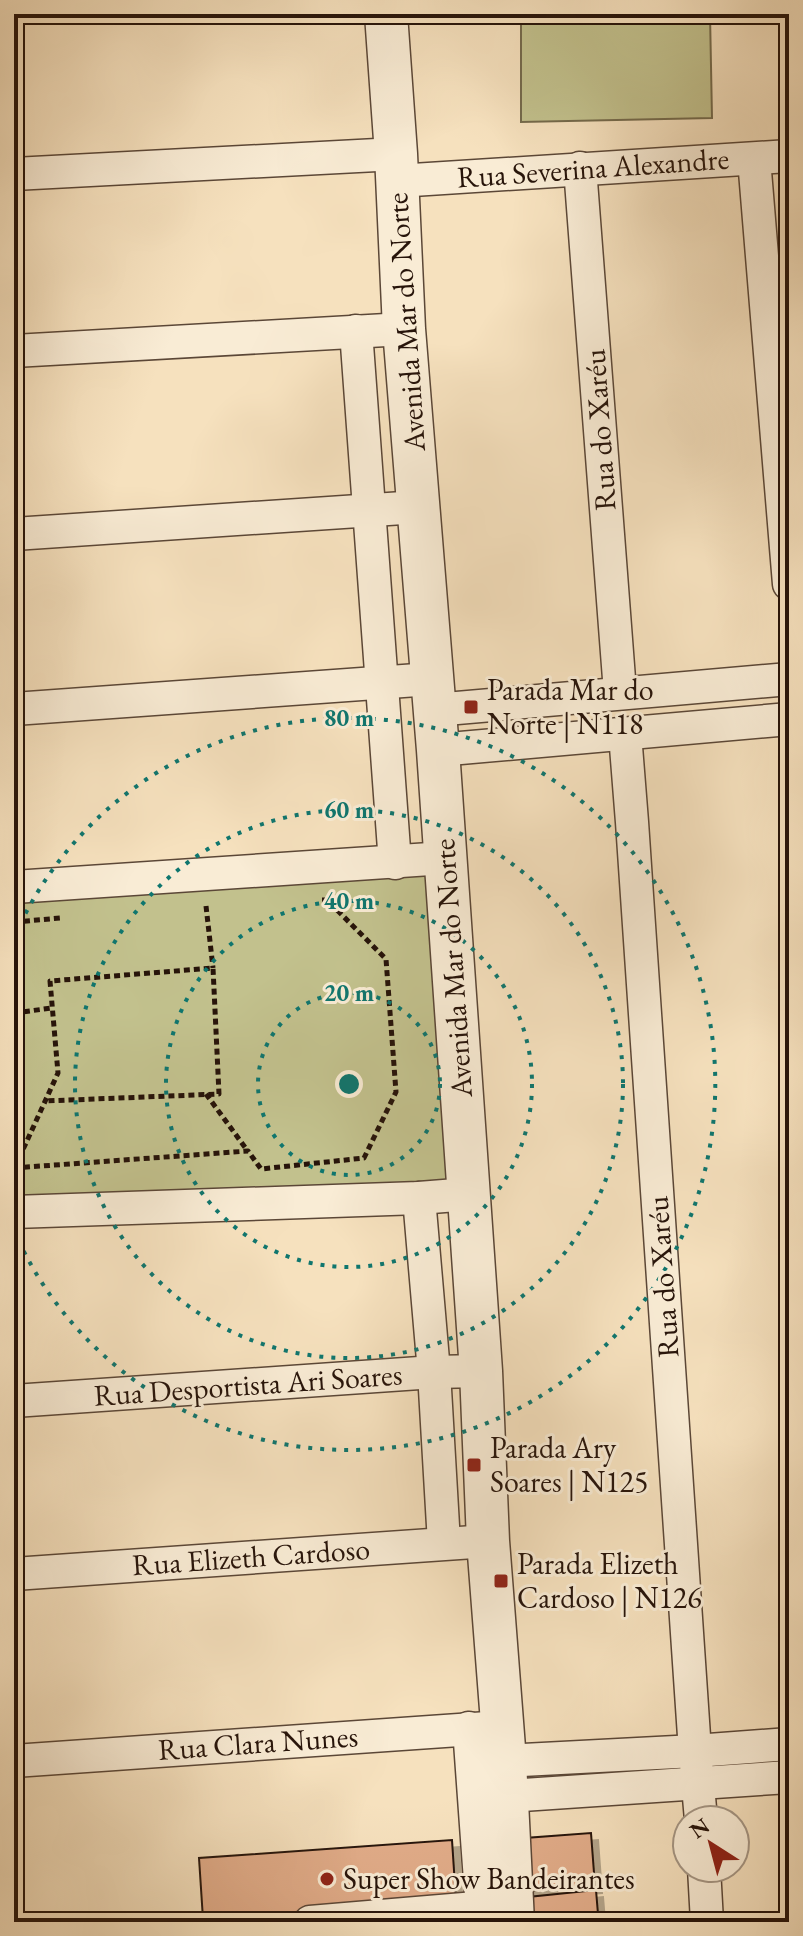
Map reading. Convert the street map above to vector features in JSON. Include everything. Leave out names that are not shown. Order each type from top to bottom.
[{"type":"street","name":"Avenida Mar do Norte","points":[[386,14],[404,329],[481,1371],[496,1753],[498,1914]]},
{"type":"street","name":"Rua Severina Alexandre","points":[[14,174],[396,167],[580,168],[789,156]]},
{"type":"street","points":[[754,159],[789,584]]},
{"type":"street","name":"Rua do Xaréu","points":[[580,168],[620,692]]},
{"type":"street","points":[[14,351],[404,329]]},
{"type":"street","name":"Avenida Mar do Norte","points":[[356,331],[395,863]]},
{"type":"street","points":[[14,534],[418,507]]},
{"type":"street","points":[[434,713],[620,692],[789,679]]},
{"type":"street","points":[[14,709],[382,682],[434,713],[625,734],[789,719]]},
{"type":"street","name":"Rua do Xaréu","points":[[625,734],[700,1804]]},
{"type":"street","points":[[14,887],[445,858]]},
{"type":"street","points":[[14,1212],[469,1194]]},
{"type":"street","points":[[419,1198],[444,1543]]},
{"type":"street","name":"Rua Desportista Ari Soares","points":[[14,1401],[481,1371]]},
{"type":"street","name":"Rua Elizeth Cardoso","points":[[14,1574],[488,1541]]},
{"type":"street","points":[[697,1766],[789,1744]]},
{"type":"street","points":[[310,1922],[498,1914],[496,1753]]},
{"type":"street","name":"Rua Clara Nunes","points":[[14,1761],[496,1753],[697,1766]]},
{"type":"street","points":[[697,1766],[789,1777]]},
{"type":"street","points":[[705,1884],[707,1922]]},
{"type":"path","points":[[206,1094],[261,1169],[364,1158],[396,1092],[386,959],[327,900],[312,901]]},
{"type":"path","points":[[45,1101],[219,1094],[213,968],[206,906],[191,908]]},
{"type":"path","points":[[14,922],[73,917]]},
{"type":"path","points":[[213,968],[50,981],[58,1073],[15,1168],[248,1151]]},
{"type":"path","points":[[14,1013],[52,1008]]},
{"type":"shaded area","points":[[577,14],[710,14],[712,118],[521,122],[521,18]]},
{"type":"shaded area","points":[[446,873],[459,1195],[14,1212],[14,891]]},
{"type":"building","points":[[591,1833],[595,1886],[527,1891],[525,1838]]},
{"type":"building","name":"Super Show Bandeirantes","points":[[452,1840],[456,1901],[203,1919],[199,1858]]},
{"type":"building","points":[[596,1890],[598,1914],[530,1920],[528,1897]]},
{"type":"building","points":[[598,1914],[599,1922],[530,1922],[530,1920]]},
{"type":"place","name":"Parada Mar do Norte | N118","points":[[471,707]]},
{"type":"place","name":"Parada Ary Soares | N125","points":[[474,1465]]},
{"type":"place","name":"Parada Elizeth Cardoso | N126","points":[[501,1581]]},
{"type":"place","name":"Super Show Bandeirantes","points":[[327,1879]]}]
